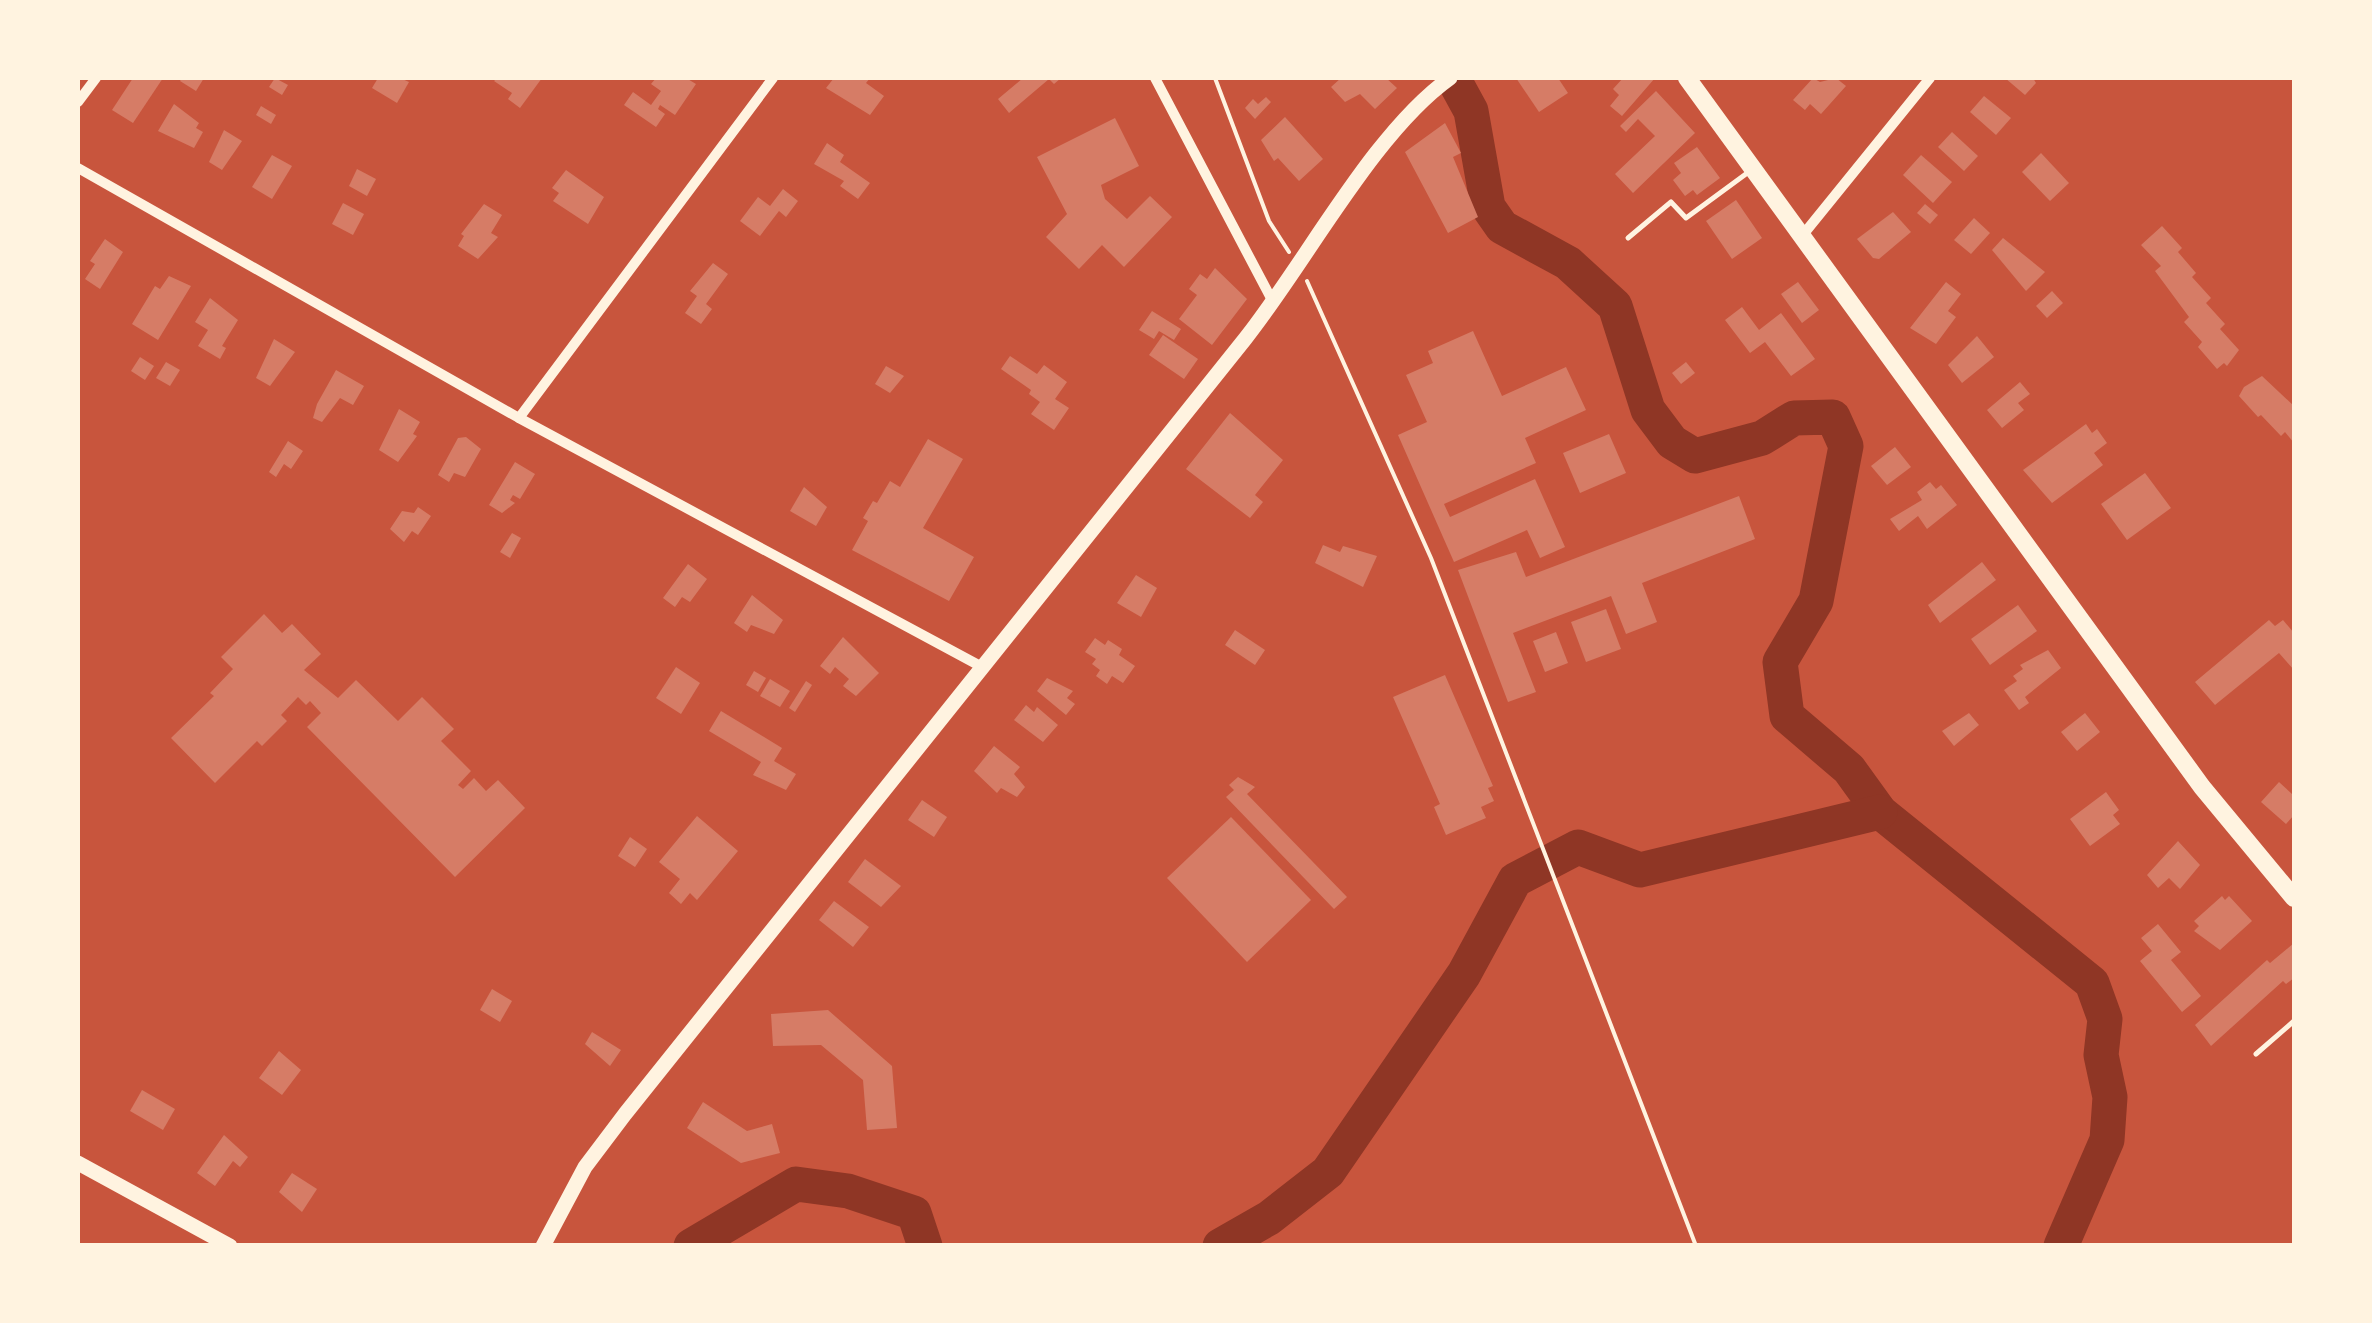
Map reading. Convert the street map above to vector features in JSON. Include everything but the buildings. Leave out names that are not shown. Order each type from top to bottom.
[{"type":"highway","points":[[1687,78],[2202,786],[2293,895]]},
{"type":"main road","points":[[543,1246],[561,1206],[595,1154],[1274,303],[1385,143],[1435,88],[1450,78]]},
{"type":"main road","points":[[78,1163],[230,1246]]},
{"type":"street","points":[[78,102],[96,78]]},
{"type":"street","points":[[520,418],[771,78]]},
{"type":"street","points":[[1155,78],[1274,303]]},
{"type":"street","points":[[1802,236],[1930,78]]},
{"type":"street","points":[[78,168],[520,418],[984,668]]},
{"type":"lane","points":[[1628,238],[1672,202],[1686,218],[1752,169]]},
{"type":"lane","points":[[2256,1054],[2294,1021]]},
{"type":"path","points":[[1216,78],[1269,221],[1324,310],[1387,452],[1696,1246]]},
{"type":"waterway","points":[[1453,78],[1471,111],[1488,207],[1502,227],[1568,263],[1615,306],[1648,410],[1672,442],[1695,456],[1762,438],[1794,418],[1833,417],[1846,446],[1816,601],[1780,662],[1787,716],[1849,769],[1880,812],[2092,983],[2105,1019],[2101,1055],[2110,1097],[2107,1140],[2061,1246]]},
{"type":"waterway","points":[[1220,1246],[1269,1218],[1328,1172],[1464,974],[1515,880],[1578,847],[1640,870],[1880,812]]},
{"type":"waterway","points":[[691,1246],[796,1184],[848,1191],[914,1213],[925,1246]]}]
